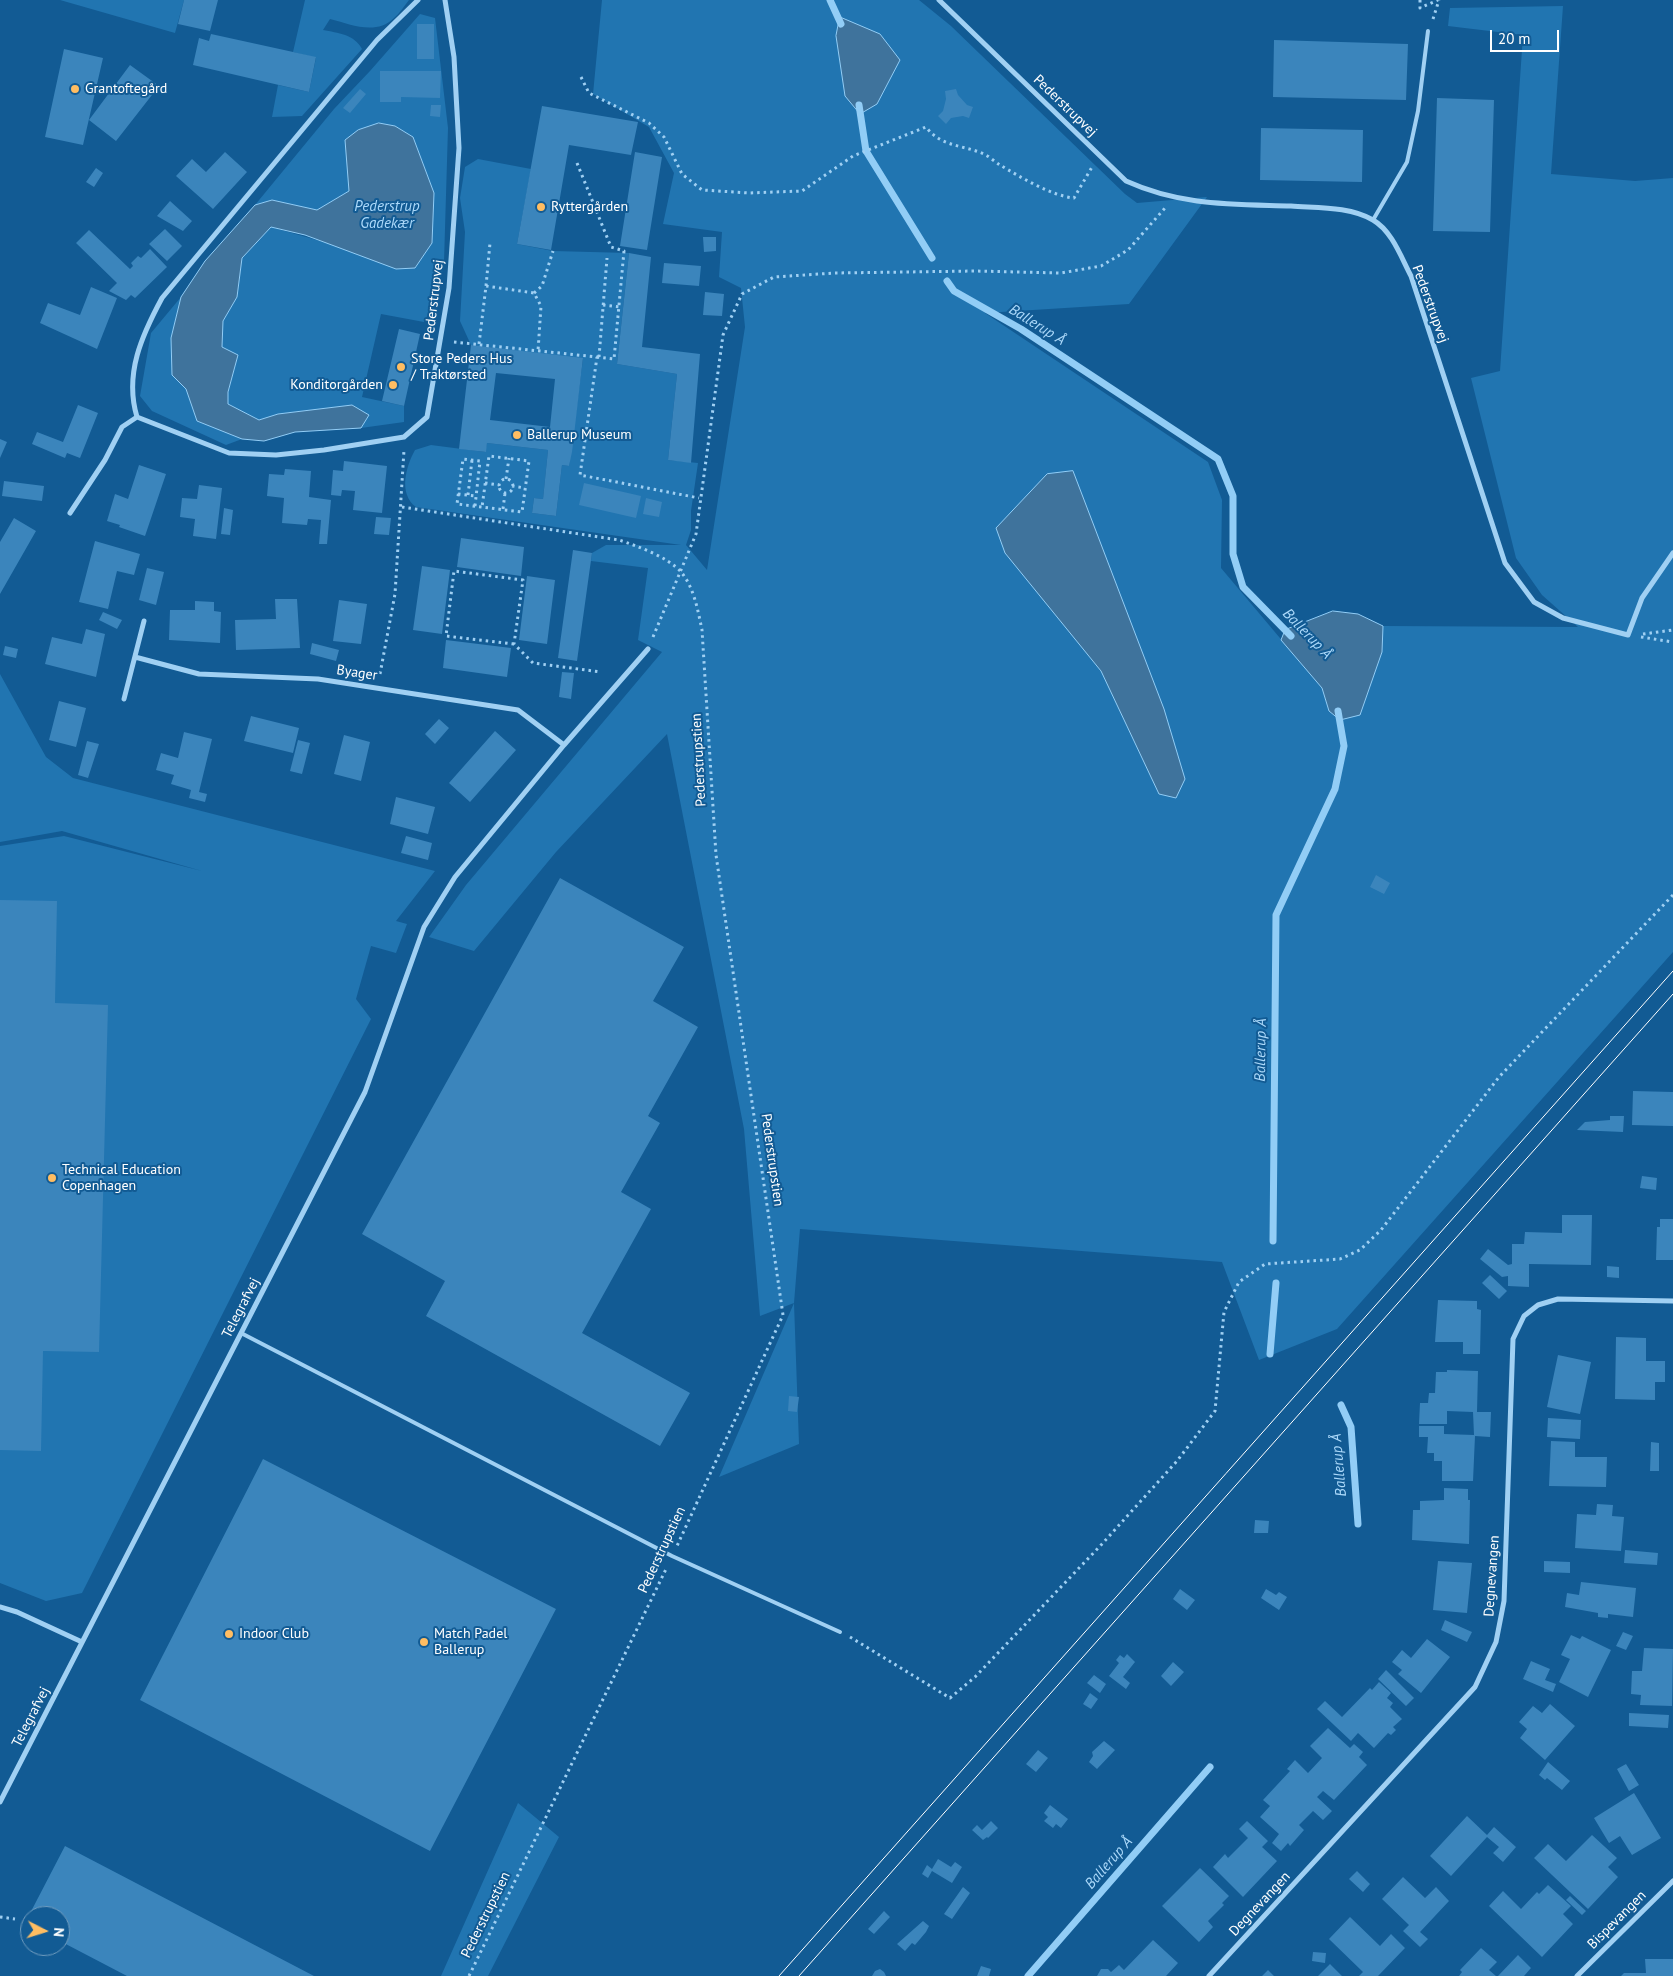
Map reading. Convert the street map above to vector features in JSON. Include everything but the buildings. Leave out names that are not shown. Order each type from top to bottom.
[{"type":"street","points":[[137,417],[132,382],[134,370],[143,332],[162,298],[377,40],[418,0]]},
{"type":"street","name":"Pederstrupvej","points":[[404,437],[427,418],[449,288],[459,148],[454,57],[446,0]]},
{"type":"street","name":"Pederstrupvej","points":[[939,0],[1126,181],[1152,193],[1174,198],[1208,202],[1338,209],[1373,220],[1389,236],[1411,276],[1505,563],[1534,602],[1563,618],[1628,635]]},
{"type":"street","points":[[137,417],[229,453],[276,455],[404,437]]},
{"type":"street","points":[[70,514],[105,460],[122,427],[137,417]]},
{"type":"street","points":[[1628,635],[1642,598],[1673,553]]},
{"type":"street","points":[[124,699],[144,621]]},
{"type":"street","points":[[564,745],[648,649]]},
{"type":"street","name":"Byager","points":[[135,657],[199,674],[318,679],[518,710],[564,745]]},
{"type":"street","name":"Telegrafvej","points":[[0,1802],[365,1092],[424,927],[455,877],[564,745]]},
{"type":"street","name":"Degnevangen","points":[[1209,1976],[1474,1687],[1496,1642],[1504,1601],[1513,1339],[1524,1316],[1538,1305],[1558,1299],[1673,1301]]},
{"type":"street","points":[[0,1607],[17,1612],[82,1642]]},
{"type":"street","name":"Bispevangen","points":[[1577,1976],[1673,1881]]},
{"type":"lane","points":[[1373,220],[1407,162],[1418,111],[1428,31]]},
{"type":"lane","points":[[241,1332],[672,1556],[840,1632]]},
{"type":"path","points":[[1420,0],[1420,8],[1439,0]]},
{"type":"path","points":[[1428,31],[1439,0]]},
{"type":"path","points":[[581,76],[589,93],[649,123],[664,136],[682,174],[702,190],[749,192],[802,191],[853,156],[926,127],[932,135],[960,148],[984,154],[1000,165],[1061,197],[1074,198],[1099,154]]},
{"type":"path","points":[[441,340],[614,359],[621,307],[624,251],[611,247],[577,163]]},
{"type":"path","points":[[648,649],[696,534],[699,498],[723,335],[742,294],[774,277],[834,273],[975,271],[1061,273],[1101,266],[1128,250],[1174,198]]},
{"type":"path","points":[[479,344],[490,243]]},
{"type":"path","points":[[486,286],[534,293],[542,286],[553,251]]},
{"type":"path","points":[[608,258],[598,357],[580,475],[699,498]]},
{"type":"path","points":[[534,293],[541,306],[538,351]]},
{"type":"path","points":[[603,305],[621,307]]},
{"type":"path","points":[[377,687],[395,594],[402,508],[404,437]]},
{"type":"path","points":[[474,506],[480,461],[463,459],[457,504],[522,512],[529,461],[489,456],[482,507]]},
{"type":"path","points":[[506,479],[509,458]]},
{"type":"path","points":[[468,495],[472,460]]},
{"type":"path","points":[[499,485],[501,481],[506,479]]},
{"type":"path","points":[[506,479],[511,482],[512,486]]},
{"type":"path","points":[[485,483],[499,485]]},
{"type":"path","points":[[499,485],[500,489],[505,493]]},
{"type":"path","points":[[512,486],[525,488]]},
{"type":"path","points":[[505,493],[511,490],[512,486]]},
{"type":"path","points":[[503,510],[505,493]]},
{"type":"path","points":[[458,494],[476,496]]},
{"type":"path","name":"Pederstrupstien","points":[[402,508],[619,540],[647,549],[681,572],[695,600],[702,630],[716,855],[783,1315],[672,1556],[469,1976]]},
{"type":"path","points":[[514,644],[523,580],[454,570],[446,636],[514,644],[533,663],[601,672]]},
{"type":"path","points":[[1628,635],[1673,630]]},
{"type":"path","points":[[1628,635],[1673,642]]},
{"type":"path","points":[[840,1632],[950,1698],[975,1677],[1102,1544],[1177,1461],[1215,1411],[1224,1312],[1239,1282],[1264,1264],[1340,1259],[1360,1250],[1381,1230],[1499,1076],[1673,895]]},
{"type":"path","points":[[0,1917],[15,1919]]},
{"type":"shaded area","points":[[60,0],[184,0],[175,33]]},
{"type":"shaded area","points":[[305,0],[409,0],[394,18],[387,23],[371,28],[354,26],[330,19],[323,30],[350,37],[362,49],[302,116],[272,117],[278,85],[309,92],[316,58],[293,52]]},
{"type":"shaded area","points":[[602,0],[919,0],[951,26],[1125,194],[1137,203],[1207,197],[1129,304],[985,313],[1208,462],[1222,500],[1221,568],[1322,688],[1329,711],[1382,652],[1383,626],[1578,627],[1542,595],[1516,558],[1471,378],[1500,371],[1523,35],[1448,26],[1450,8],[1563,6],[1551,174],[1635,181],[1673,178],[1673,952],[1337,1329],[1259,1360],[1222,1262],[800,1229],[794,1303],[760,1316],[744,1129],[667,734],[556,852],[474,951],[429,937],[466,885],[662,652],[638,640],[648,568],[591,561],[592,553],[606,545],[681,545],[416,507],[410,501],[405,487],[409,464],[415,450],[431,445],[485,452],[487,443],[548,450],[543,499],[534,498],[532,513],[556,516],[562,465],[569,466],[583,359],[471,345],[460,321],[465,232],[460,198],[465,167],[478,159],[531,169],[517,244],[553,251],[629,253],[617,364],[677,374],[668,460],[698,463],[691,511],[691,530],[686,545],[707,570],[745,327],[741,288],[719,277],[722,232],[663,224],[674,173],[649,127],[593,94]]},
{"type":"shaded area","points":[[420,14],[435,18],[448,128],[444,262],[437,298],[424,322],[381,314],[362,397],[404,406],[404,422],[361,428],[369,415],[352,405],[278,414],[259,420],[228,404],[228,393],[238,355],[222,347],[223,321],[237,297],[242,258],[271,227],[415,268],[432,243],[434,193],[413,137],[395,126],[379,123],[358,130],[349,191],[317,210],[272,200],[255,205],[334,109]]},
{"type":"shaded area","points":[[181,297],[171,338],[172,375],[186,389],[197,421],[242,439],[226,445],[152,411],[140,396],[151,333]]},
{"type":"shaded area","points":[[0,674],[46,757],[73,778],[435,871],[396,921],[407,924],[396,953],[371,946],[356,999],[371,1019],[82,1593],[46,1601],[0,1583],[0,846],[64,836],[202,871],[62,831],[0,842]]},
{"type":"shaded area","points":[[794,1303],[799,1444],[719,1477]]},
{"type":"shaded area","points":[[518,1803],[559,1837],[488,1976],[441,1976]]},
{"type":"water","points":[[840,17],[880,34],[900,60],[877,104],[860,114],[845,96],[836,36]]},
{"type":"water","name":"Pederstrup Gadekær","points":[[379,123],[395,126],[413,137],[434,193],[432,243],[415,268],[396,269],[305,235],[271,227],[242,258],[237,297],[223,321],[222,347],[238,355],[228,392],[228,404],[259,420],[278,414],[352,405],[369,415],[361,428],[295,432],[264,441],[242,439],[197,421],[186,389],[172,375],[171,338],[181,297],[205,261],[255,205],[272,200],[317,210],[349,191],[345,140],[358,130]]},
{"type":"water","points":[[1073,471],[1164,709],[1185,779],[1176,798],[1159,794],[1101,671],[1005,553],[996,528],[1047,474]]},
{"type":"water","points":[[1333,611],[1358,614],[1383,626],[1382,652],[1360,715],[1340,720],[1329,711],[1322,688],[1281,640],[1285,630]]},
{"type":"waterway","name":"Ballerup Å","points":[[830,0],[841,24]]},
{"type":"waterway","name":"Ballerup Å","points":[[859,105],[866,151],[932,258]]},
{"type":"waterway","name":"Ballerup Å","points":[[947,281],[954,291],[1021,329],[1218,459],[1233,496],[1233,554],[1243,587],[1291,636]]},
{"type":"waterway","name":"Ballerup Å","points":[[1273,1241],[1276,915],[1335,789],[1344,746],[1338,711]]},
{"type":"waterway","points":[[1270,1354],[1276,1283]]},
{"type":"waterway","name":"Ballerup Å","points":[[1341,1405],[1351,1427],[1358,1524]]},
{"type":"waterway","name":"Ballerup Å","points":[[1028,1976],[1210,1767]]},
{"type":"tram line","points":[[779,1976],[1673,971]]},
{"type":"tram line","points":[[799,1976],[1673,994]]},
{"type":"place","name":"Grantoftegård","points":[[75,89]]},
{"type":"place","name":"Ryttergården","points":[[541,207]]},
{"type":"place","name":"Store Peders Hus / Traktørsted","points":[[401,367]]},
{"type":"place","name":"Konditorgården","points":[[393,385]]},
{"type":"place","name":"Ballerup Museum","points":[[517,435]]},
{"type":"place","name":"Technical Education Copenhagen","points":[[52,1178]]},
{"type":"place","name":"Indoor Club","points":[[229,1634]]},
{"type":"place","name":"Match Padel Ballerup","points":[[424,1642]]}]
